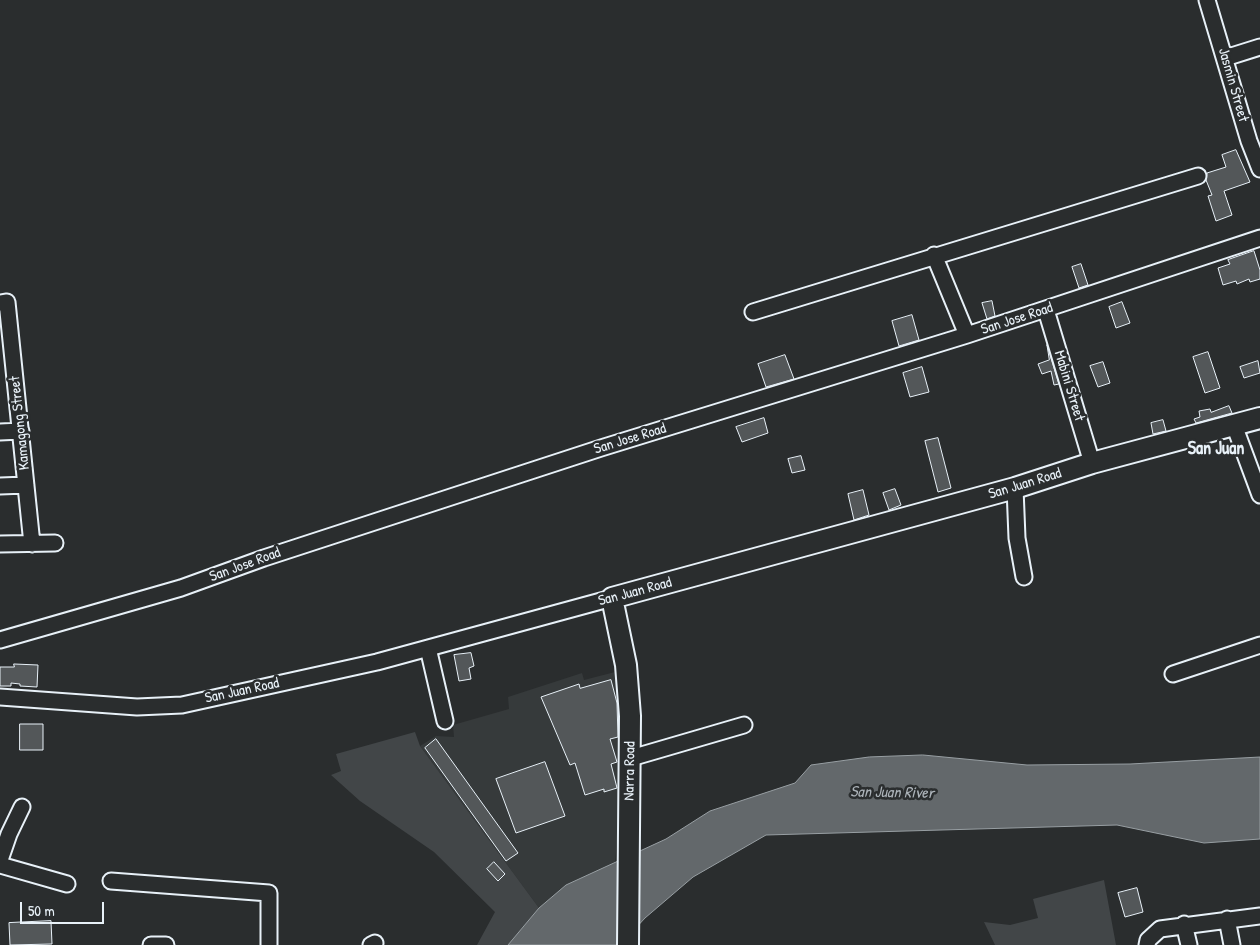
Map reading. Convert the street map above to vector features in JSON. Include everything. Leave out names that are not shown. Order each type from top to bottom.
[{"type":"main road","name":"San Juan Road","points":[[612,598],[1015,488],[1092,463],[1260,418]]},
{"type":"main road","name":"Narra Road","points":[[612,598],[628,681],[631,758],[628,824],[628,945]]},
{"type":"street","name":"Jasmin Street","points":[[1207,0],[1225,58],[1254,139],[1260,169]]},
{"type":"street","points":[[1225,58],[1260,47]]},
{"type":"street","points":[[753,312],[1198,176]]},
{"type":"street","name":"San Jose Road","points":[[0,640],[83,618],[182,588],[264,558],[591,451],[1046,310],[1260,238]]},
{"type":"street","points":[[934,256],[967,335]]},
{"type":"street","name":"Kamagong Street","points":[[4,302],[7,377],[20,431],[32,544]]},
{"type":"street","name":"Mabini Street","points":[[1046,310],[1092,463]]},
{"type":"street","points":[[1234,424],[1260,495]]},
{"type":"street","points":[[0,432],[20,431]]},
{"type":"street","points":[[0,486],[26,485]]},
{"type":"street","points":[[1015,488],[1017,538],[1024,577]]},
{"type":"street","points":[[0,544],[55,543]]},
{"type":"street","name":"San Juan Road","points":[[0,697],[136,707],[182,705],[377,662],[612,598]]},
{"type":"street","points":[[428,648],[445,720]]},
{"type":"street","points":[[1173,674],[1259,649]]},
{"type":"street","points":[[631,758],[744,725]]},
{"type":"street","points":[[0,860],[9,834],[22,807]]},
{"type":"street","points":[[0,865],[67,884]]},
{"type":"street","points":[[110,881],[269,893],[269,945]]},
{"type":"street","points":[[1147,945],[1148,940],[1160,929],[1184,924],[1260,916]]},
{"type":"street","points":[[1227,919],[1232,945]]},
{"type":"street","points":[[1184,924],[1188,945]]},
{"type":"street","points":[[151,945],[166,945]]},
{"type":"shaded area","points":[[615,672],[626,735],[615,864],[566,885],[539,908],[420,746],[436,736],[454,737],[453,725],[509,709],[508,697],[582,673],[584,680]]},
{"type":"shaded area","points":[[415,732],[420,746],[539,908],[508,945],[477,945],[495,912],[434,852],[360,801],[331,775],[341,771],[336,754]]},
{"type":"shaded area","points":[[1104,880],[1116,945],[995,945],[984,922],[1010,925],[1038,918],[1033,899]]},
{"type":"water","name":"San Juan River","points":[[923,755],[1027,765],[1130,764],[1260,757],[1260,839],[1204,843],[1117,825],[766,835],[693,877],[645,918],[620,945],[508,945],[539,908],[566,885],[666,839],[710,811],[795,783],[811,765],[869,757]]},
{"type":"building","points":[[1236,150],[1250,182],[1224,191],[1232,215],[1216,221],[1208,196],[1212,195],[1206,180],[1207,173],[1226,167],[1222,155]]},
{"type":"building","points":[[1254,251],[1260,270],[1260,279],[1250,282],[1249,279],[1237,284],[1236,281],[1223,285],[1218,268],[1230,264],[1228,260]]},
{"type":"building","points":[[1081,264],[1088,285],[1079,288],[1072,267]]},
{"type":"building","points":[[992,301],[995,316],[987,319],[982,303]]},
{"type":"building","points":[[1122,302],[1130,323],[1116,328],[1109,307]]},
{"type":"building","points":[[912,315],[919,340],[899,346],[892,321]]},
{"type":"building","points":[[1047,345],[1059,384],[1054,385],[1051,371],[1042,374],[1038,364],[1049,360]]},
{"type":"building","points":[[1208,352],[1220,388],[1205,393],[1193,357]]},
{"type":"building","points":[[785,355],[794,379],[766,387],[758,364]]},
{"type":"building","points":[[1258,361],[1260,373],[1244,378],[1240,367]]},
{"type":"building","points":[[1103,362],[1110,383],[1098,387],[1090,366]]},
{"type":"building","points":[[922,367],[929,392],[910,397],[903,373]]},
{"type":"building","points":[[1229,406],[1232,413],[1196,423],[1194,419],[1200,417],[1199,411],[1210,409],[1211,412]]},
{"type":"building","points":[[764,418],[768,433],[742,442],[736,427]]},
{"type":"building","points":[[1163,420],[1166,431],[1153,434],[1151,423]]},
{"type":"building","points":[[938,438],[951,488],[938,492],[925,441]]},
{"type":"building","points":[[801,456],[805,470],[792,473],[788,459]]},
{"type":"building","points":[[895,489],[901,505],[889,510],[883,493]]},
{"type":"building","points":[[863,490],[869,515],[854,520],[848,494]]},
{"type":"building","points":[[471,653],[474,666],[469,668],[471,679],[459,681],[454,655]]},
{"type":"building","points":[[14,664],[38,665],[37,687],[20,686],[20,684],[11,683],[11,686],[0,686],[0,667],[14,667]]},
{"type":"building","points":[[611,680],[617,703],[618,737],[610,739],[617,762],[611,764],[617,788],[604,792],[604,789],[585,795],[575,763],[570,765],[541,697],[579,684],[580,688]]},
{"type":"building","points":[[20,724],[43,724],[43,750],[20,750]]},
{"type":"building","points":[[436,739],[518,853],[506,861],[425,748]]},
{"type":"building","points":[[545,762],[565,816],[516,833],[496,779]]},
{"type":"building","points":[[494,862],[505,874],[498,881],[487,869]]},
{"type":"building","points":[[1137,888],[1143,912],[1125,917],[1118,893]]},
{"type":"building","points":[[51,921],[52,944],[10,945],[9,923]]},
{"type":"district","name":"San Juan","points":[[1216,449]]}]
